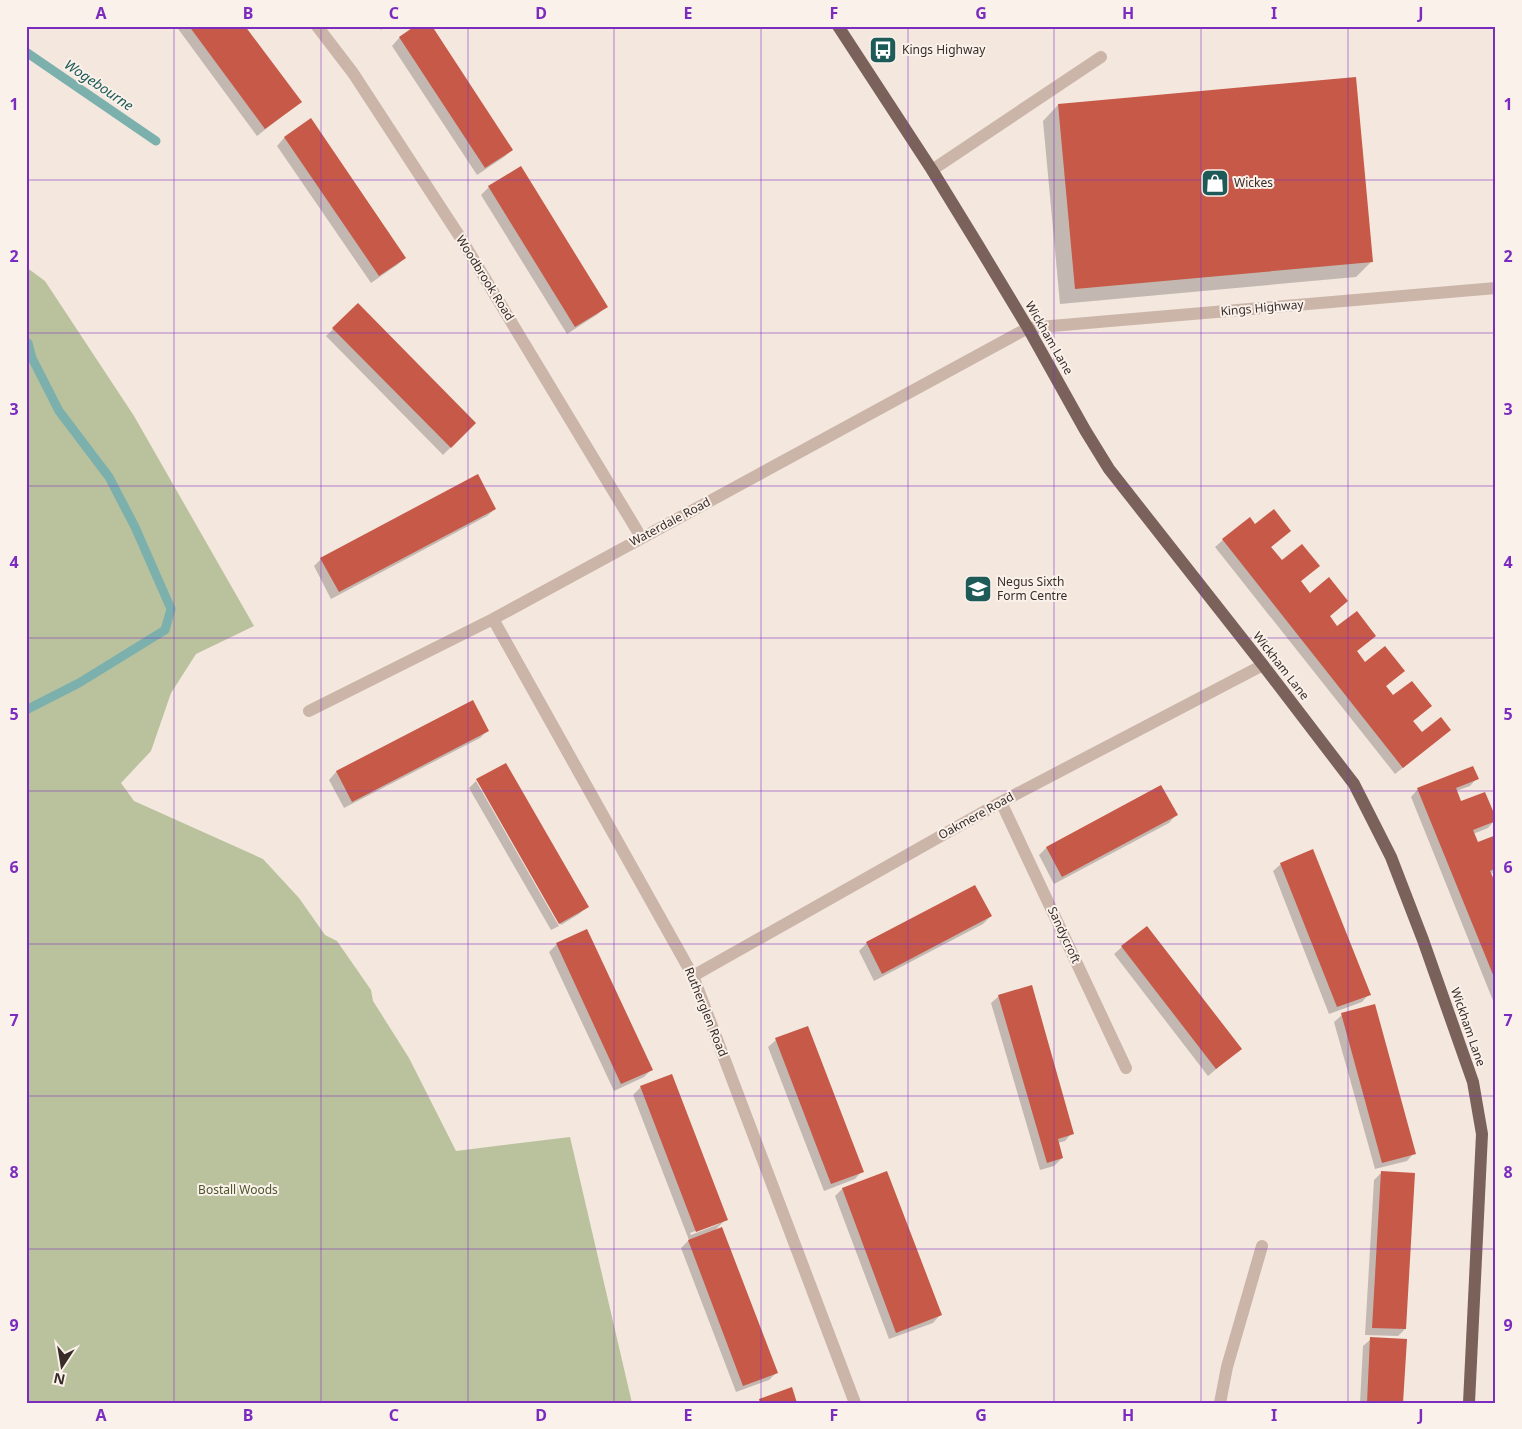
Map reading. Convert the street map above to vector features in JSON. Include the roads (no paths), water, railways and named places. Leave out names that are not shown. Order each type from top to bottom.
[{"type":"main road","name":"Wickham Lane","points":[[838,26],[932,170],[1028,328],[1109,469],[1263,664],[1354,784],[1391,857],[1423,940],[1473,1082],[1482,1134],[1469,1403]]},
{"type":"street","name":"Woodbrook Road","points":[[317,26],[353,73],[460,238],[641,538]]},
{"type":"street","points":[[932,170],[1100,57]]},
{"type":"street","name":"Kings Highway","points":[[1028,328],[1496,288]]},
{"type":"street","name":"Waterdale Road","points":[[310,711],[493,619],[1028,328]]},
{"type":"street","name":"Rutherglen Road","points":[[493,619],[693,976],[855,1403]]},
{"type":"street","name":"Oakmere Road","points":[[693,976],[1001,802],[1263,664]]},
{"type":"street","name":"Sandycroft","points":[[1001,802],[1126,1068]]},
{"type":"street","points":[[1220,1403],[1227,1367],[1262,1246]]},
{"type":"waterway","name":"Wogebourne","points":[[26,52],[156,141]]},
{"type":"waterway","points":[[26,710],[79,683],[165,630],[171,609],[135,527],[109,477],[59,411],[32,358],[28,343]]},
{"type":"place","name":"Kings Highway","points":[[883,50]]},
{"type":"place","name":"Wickes","points":[[1215,183]]},
{"type":"place","name":"Negus Sixth Form Centre","points":[[978,589]]},
{"type":"park label","name":"Bostall Woods","points":[[238,1190]]}]
